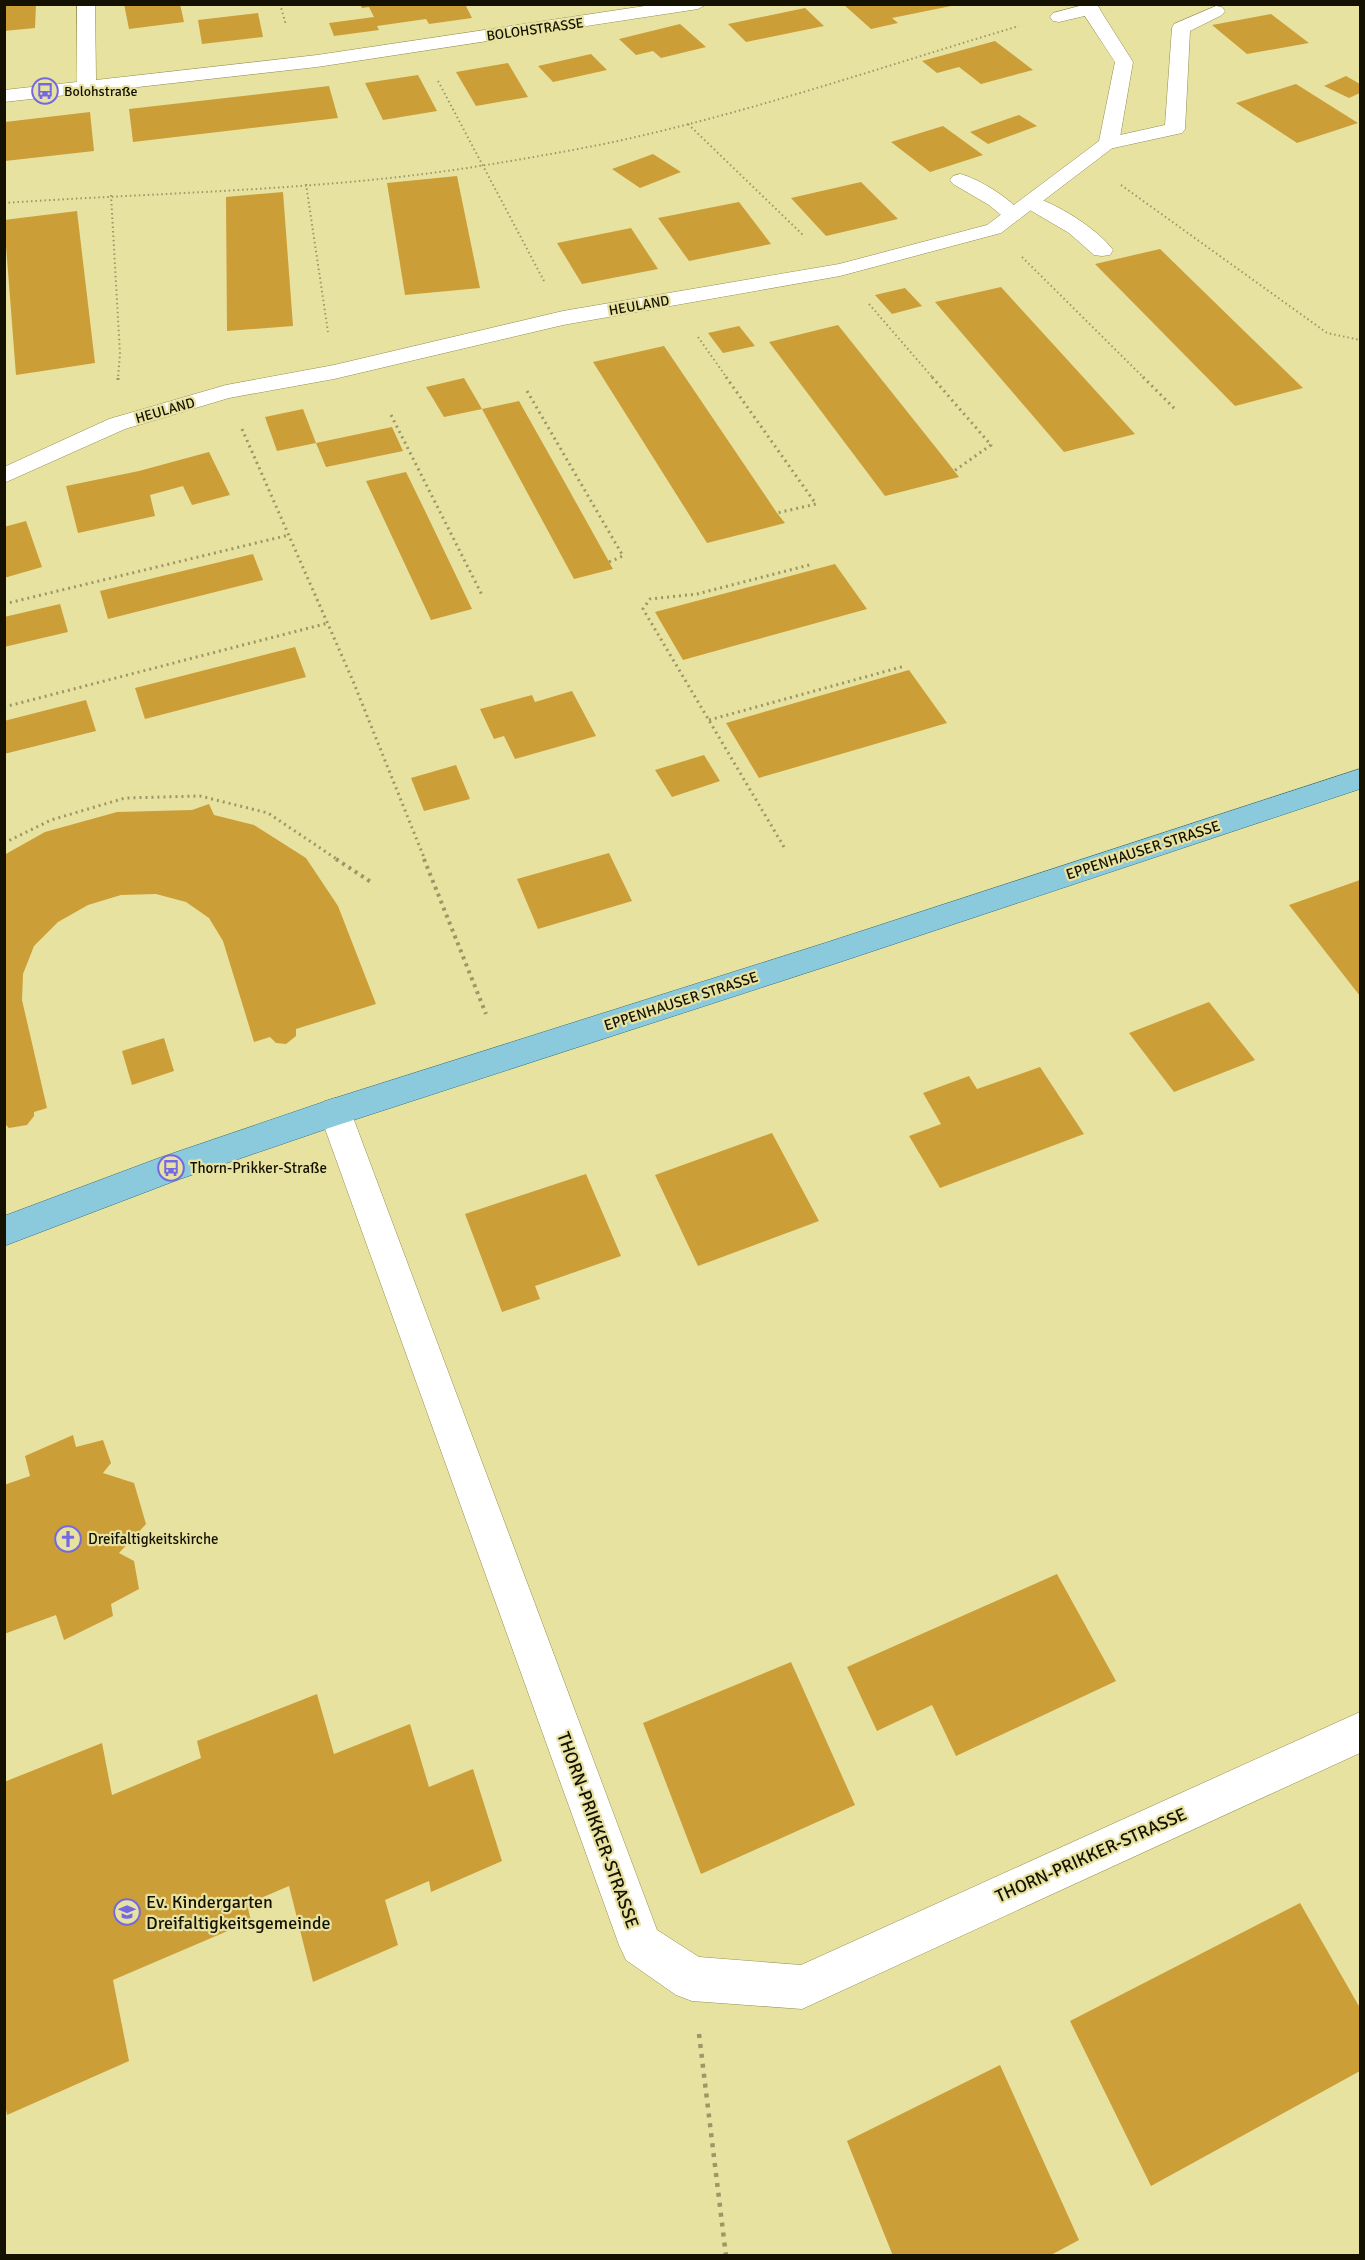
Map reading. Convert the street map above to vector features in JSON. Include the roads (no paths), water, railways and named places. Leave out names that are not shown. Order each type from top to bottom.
[{"type":"main road","name":"EPPENHAUSER STRASSE","points":[[4,1231],[171,1168],[335,1112],[829,954],[1360,779]]},
{"type":"street","points":[[86,4],[87,86]]},
{"type":"street","name":"BOLOHSTRASSE","points":[[4,96],[317,62],[698,4]]},
{"type":"street","points":[[1059,17],[1088,7],[1124,62],[1109,143],[1175,129],[1181,28],[1216,11]]},
{"type":"street","name":"HEULAND","points":[[4,476],[117,424],[226,392],[334,372],[563,318],[840,270],[994,229],[1109,143]]},
{"type":"street","points":[[960,180],[996,201],[1066,221],[1089,236],[1102,250]]},
{"type":"street","name":"THORN-PRIKKER-STRASSE","points":[[335,1112],[641,1945],[692,1979],[802,1987],[1360,1732]]},
{"type":"place","name":"Bolohstraße","points":[[45,91]]},
{"type":"place","name":"Thorn-Prikker-Straße","points":[[171,1168]]},
{"type":"place","name":"Dreifaltigkeitskirche","points":[[68,1539]]},
{"type":"place","name":"Ev. Kindergarten Dreifaltigkeitsgemeinde","points":[[127,1912]]}]
